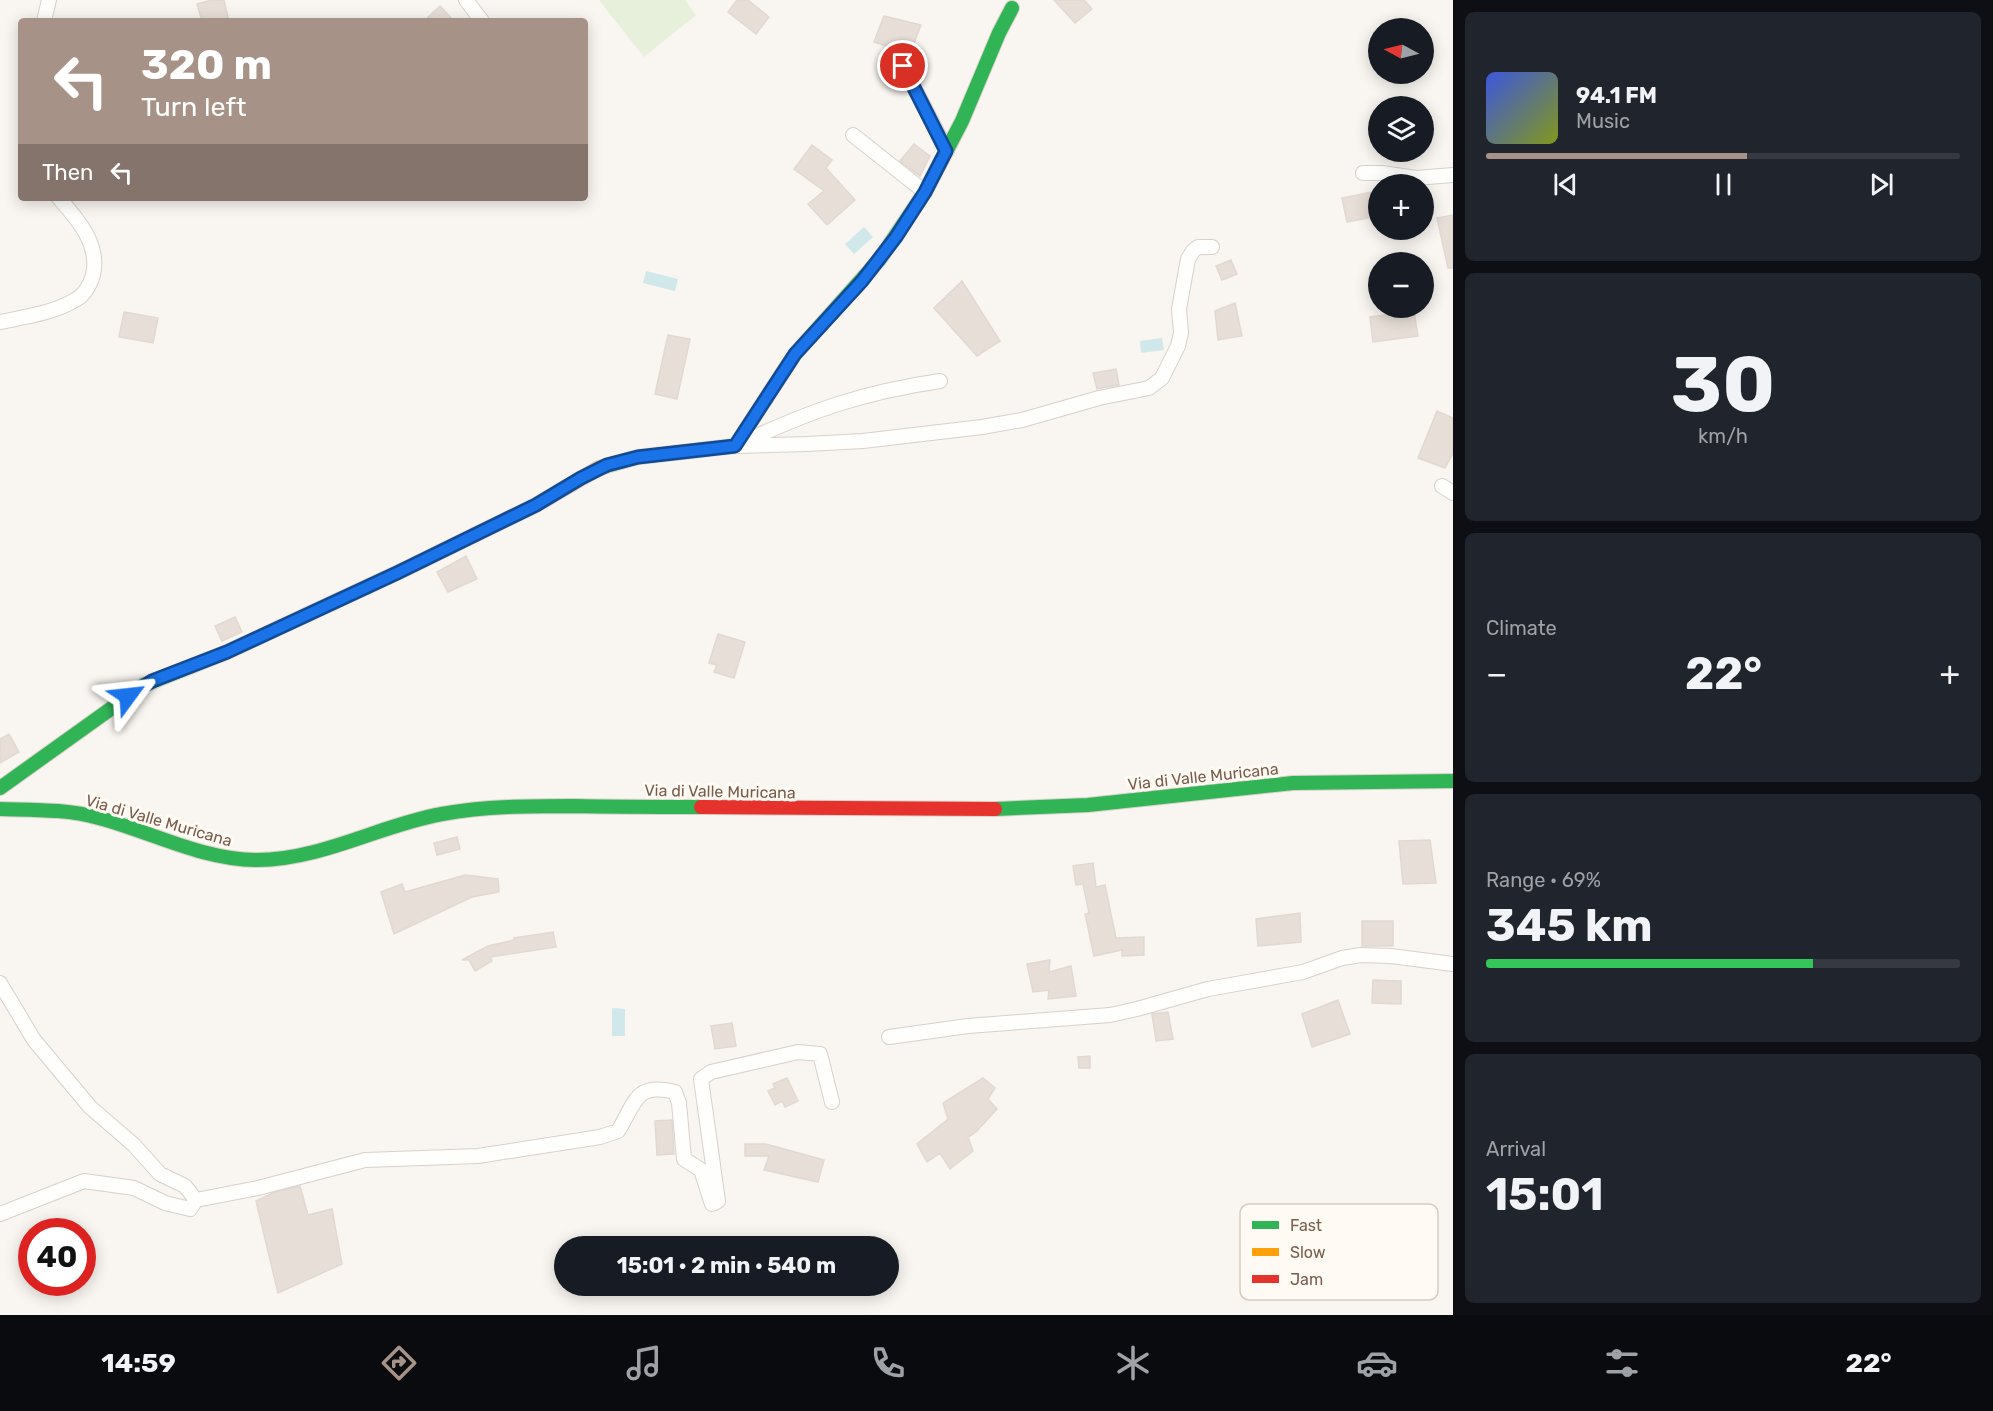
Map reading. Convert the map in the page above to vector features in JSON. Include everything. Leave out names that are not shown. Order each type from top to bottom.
[{"type":"street","points":[[45,18],[49,0]]},
{"type":"street","points":[[466,0],[480,18]]},
{"type":"street","points":[[735,446],[795,354],[875,265],[925,192],[966,113],[999,33],[1012,8]]},
{"type":"street","points":[[903,66],[946,151]]},
{"type":"street","points":[[853,135],[925,192]]},
{"type":"street","points":[[1363,173],[1422,178],[1453,175]]},
{"type":"street","points":[[0,322],[66,305],[80,297],[90,284],[94,266],[93,249],[83,228],[61,201]]},
{"type":"street","points":[[0,788],[144,685],[216,657],[296,621],[521,513],[599,468],[630,459],[735,446],[864,441],[998,425],[1100,398],[1149,388],[1161,378],[1178,346],[1181,333],[1179,309],[1188,259],[1198,247],[1212,247]]},
{"type":"street","points":[[735,446],[799,416],[839,402],[876,392],[940,381]]},
{"type":"street","name":"Via di Valle Muricana","points":[[0,809],[58,810],[87,814],[212,854],[239,860],[258,860],[312,853],[442,813],[516,806],[1007,809],[1088,805],[1293,783],[1453,781]]},
{"type":"street","points":[[889,1037],[968,1026],[1117,1014],[1208,989],[1302,972],[1351,956],[1380,955],[1453,964]]},
{"type":"street","points":[[0,982],[34,1040],[90,1107],[134,1145],[160,1174],[185,1186],[196,1200]]},
{"type":"street","points":[[0,1214],[84,1180],[134,1188],[165,1203],[190,1209],[196,1200],[258,1188],[365,1160],[478,1156],[600,1137],[618,1131],[638,1096],[644,1091],[657,1088],[675,1092],[679,1103],[684,1159],[701,1170],[712,1204],[718,1201],[701,1079],[711,1072],[798,1052],[819,1054],[832,1102]]},
{"type":"green space","points":[[599,0],[685,0],[696,15],[644,57]]},
{"type":"water","points":[[864,227],[873,237],[854,254],[845,244]]},
{"type":"water","points":[[646,271],[678,279],[675,291],[643,283]]},
{"type":"water","points":[[1162,338],[1164,350],[1141,353],[1140,341]]},
{"type":"water","points":[[612,1008],[625,1009],[625,1036],[612,1036]]},
{"type":"building","points":[[224,0],[228,18],[201,18],[197,4]]},
{"type":"building","points":[[737,0],[748,0],[769,17],[756,34],[728,12]]},
{"type":"building","points":[[1054,0],[1084,0],[1092,9],[1075,23]]},
{"type":"building","points":[[440,6],[451,18],[427,18]]},
{"type":"building","points":[[884,16],[921,25],[910,54],[874,42]]},
{"type":"building","points":[[914,144],[930,156],[920,176],[900,161]]},
{"type":"building","points":[[812,145],[832,160],[826,168],[855,200],[827,225],[808,204],[824,191],[794,169]]},
{"type":"building","points":[[1368,193],[1368,218],[1347,222],[1342,198]]},
{"type":"building","points":[[1453,215],[1453,268],[1448,268],[1437,218]]},
{"type":"building","points":[[1231,260],[1237,274],[1222,280],[1216,266]]},
{"type":"building","points":[[962,281],[1000,341],[977,356],[934,308]]},
{"type":"building","points":[[1235,303],[1242,336],[1218,340],[1215,311]]},
{"type":"building","points":[[124,312],[158,318],[153,343],[119,337]]},
{"type":"building","points":[[1370,318],[1415,318],[1418,336],[1373,342]]},
{"type":"building","points":[[668,335],[690,339],[677,399],[655,394]]},
{"type":"building","points":[[1116,369],[1119,385],[1097,389],[1093,373]]},
{"type":"building","points":[[1437,411],[1453,418],[1453,453],[1445,468],[1418,458]]},
{"type":"building","points":[[466,556],[477,579],[448,592],[437,572]]},
{"type":"building","points":[[235,617],[242,632],[222,641],[215,626]]},
{"type":"building","points":[[718,634],[745,642],[734,678],[714,672],[717,665],[709,663]]},
{"type":"building","points":[[9,734],[19,752],[0,763],[0,739]]},
{"type":"building","points":[[457,837],[460,849],[437,855],[434,843]]},
{"type":"building","points":[[1430,840],[1436,883],[1403,884],[1399,841]]},
{"type":"building","points":[[1093,863],[1096,887],[1105,885],[1116,938],[1144,937],[1144,955],[1122,956],[1122,950],[1094,956],[1085,914],[1089,913],[1083,884],[1076,885],[1073,866]]},
{"type":"building","points":[[465,875],[498,879],[499,892],[472,897],[394,934],[381,892],[402,884],[405,892]]},
{"type":"building","points":[[1300,913],[1301,942],[1258,946],[1256,919]]},
{"type":"building","points":[[1362,921],[1393,921],[1393,946],[1362,946]]},
{"type":"building","points":[[553,932],[556,947],[490,957],[492,961],[475,971],[469,960],[462,960],[488,946],[514,940],[514,938]]},
{"type":"building","points":[[1050,960],[1049,972],[1071,966],[1076,996],[1048,999],[1049,990],[1033,992],[1027,964]]},
{"type":"building","points":[[1373,980],[1401,981],[1401,1004],[1372,1003]]},
{"type":"building","points":[[1338,1000],[1350,1034],[1312,1047],[1302,1014]]},
{"type":"building","points":[[1168,1012],[1173,1039],[1156,1041],[1152,1014]]},
{"type":"building","points":[[732,1023],[736,1046],[715,1049],[711,1026]]},
{"type":"building","points":[[1090,1056],[1090,1068],[1079,1068],[1078,1057]]},
{"type":"building","points":[[787,1078],[798,1101],[785,1107],[782,1101],[775,1105],[768,1091],[775,1088],[773,1084]]},
{"type":"building","points":[[983,1078],[995,1088],[988,1099],[997,1109],[976,1132],[968,1137],[973,1151],[950,1169],[940,1153],[927,1162],[917,1144],[948,1119],[943,1103]]},
{"type":"building","points":[[672,1120],[674,1154],[657,1155],[655,1121]]},
{"type":"building","points":[[745,1144],[766,1144],[824,1160],[818,1182],[764,1170],[769,1156],[745,1156]]},
{"type":"building","points":[[300,1186],[308,1215],[332,1209],[342,1264],[278,1293],[256,1201],[273,1193]]},
{"type":"traffic: fast","points":[[606,466],[638,457],[735,446],[795,354],[879,260],[925,192],[962,121],[1012,8]]},
{"type":"traffic: fast","points":[[0,788],[144,685],[227,652],[403,570]]},
{"type":"traffic: fast","points":[[995,809],[1088,805],[1293,783],[1453,781]]},
{"type":"traffic: fast","points":[[0,809],[50,810],[87,815],[197,850],[237,859],[257,860],[304,854],[419,819],[475,809],[541,806],[701,807]]},
{"type":"traffic: slow","points":[[403,570],[536,505],[606,466]]},
{"type":"traffic: jam","points":[[701,807],[995,809]]},
{"type":"route","points":[[128,696],[152,681],[200,664],[397,573],[536,505],[599,468],[638,457],[735,446],[795,354],[862,281],[896,237],[925,192],[946,151],[903,66]]}]
